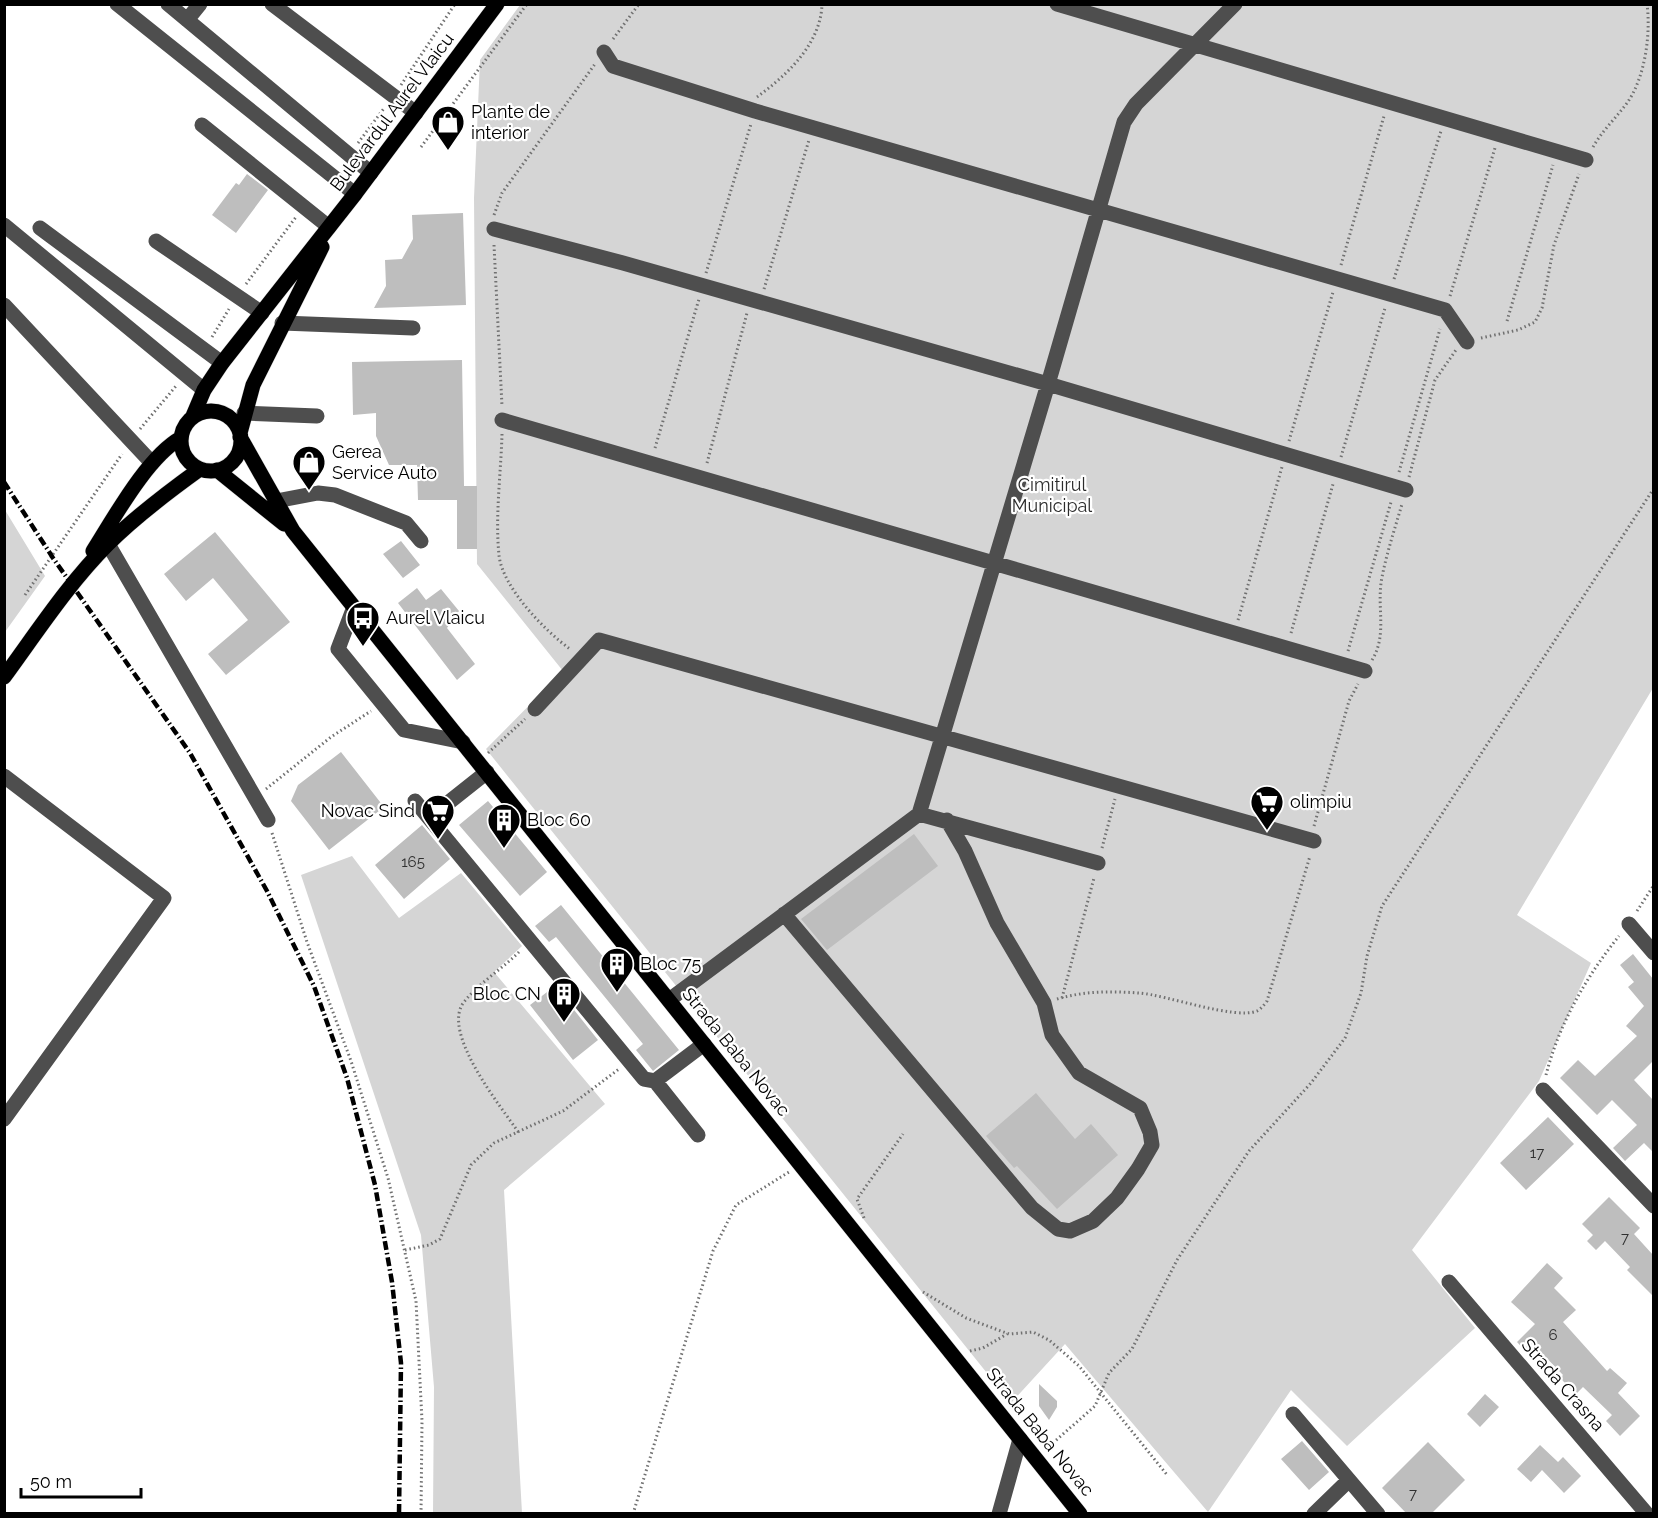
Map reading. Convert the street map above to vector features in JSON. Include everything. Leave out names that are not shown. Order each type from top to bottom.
[{"type":"main road","name":"Bulevardul Aurel Vlaicu","points":[[193,416],[204,390],[222,363],[340,214],[497,4]]},
{"type":"main road","name":"Bulevardul Aurel Vlaicu","points":[[240,435],[253,385],[282,323],[340,214]]},
{"type":"main road","points":[[210,411],[219,412],[234,422],[240,435],[240,446],[232,462],[217,470],[200,469],[185,457],[181,438],[182,430],[193,416],[210,411]]},
{"type":"main road","name":"Strada Baba Novac","points":[[240,435],[293,531],[1080,1514]]},
{"type":"main road","points":[[4,677],[72,584],[152,462],[168,445],[181,438]]},
{"type":"main road","points":[[72,584],[108,544],[160,498],[200,469]]},
{"type":"main road","name":"Strada Baba Novac","points":[[217,470],[293,531]]},
{"type":"street","points":[[117,4],[355,194]]},
{"type":"street","points":[[168,4],[371,173]]},
{"type":"street","points":[[187,20],[200,4]]},
{"type":"street","points":[[272,4],[416,113]]},
{"type":"street","points":[[1057,4],[1192,46],[1586,160]]},
{"type":"street","points":[[669,1000],[919,814],[944,737],[1124,122],[1136,104],[1235,4]]},
{"type":"street","points":[[604,52],[613,66],[743,107],[1445,310],[1467,342]]},
{"type":"street","points":[[202,125],[329,227]]},
{"type":"street","points":[[4,225],[204,390]]},
{"type":"street","points":[[39,228],[222,363]]},
{"type":"street","points":[[494,229],[755,300],[1400,488]]},
{"type":"street","points":[[156,241],[262,313]]},
{"type":"street","points":[[4,305],[152,462]]},
{"type":"street","points":[[282,323],[413,328]]},
{"type":"street","points":[[244,413],[317,416]]},
{"type":"street","points":[[502,420],[1287,646],[1365,671]]},
{"type":"street","points":[[276,501],[318,493],[334,495],[406,523],[421,541]]},
{"type":"street","points":[[108,544],[268,820]]},
{"type":"street","points":[[354,607],[338,650],[404,730],[463,742]]},
{"type":"street","points":[[535,709],[599,640],[1314,841]]},
{"type":"street","points":[[429,818],[483,767]]},
{"type":"street","points":[[4,776],[164,898],[4,1119]]},
{"type":"street","points":[[415,801],[644,1079],[655,1081],[698,1136]]},
{"type":"street","points":[[919,814],[1098,863]]},
{"type":"street","points":[[784,914],[1032,1208],[1058,1228],[1070,1231],[1093,1221],[1118,1198],[1152,1145],[1151,1138],[1140,1108],[1079,1073],[1052,1035],[1044,1003],[997,923],[965,851],[947,820]]},
{"type":"street","points":[[1629,924],[1653,952]]},
{"type":"street","points":[[655,1081],[704,1044]]},
{"type":"street","points":[[1543,1090],[1653,1206]]},
{"type":"street","name":"Strada Crasna","points":[[1449,1282],[1647,1514]]},
{"type":"street","points":[[1293,1414],[1378,1514]]},
{"type":"street","points":[[999,1514],[1020,1439]]},
{"type":"street","points":[[1314,1514],[1349,1480]]},
{"type":"path","points":[[421,147],[527,4]]},
{"type":"path","points":[[582,657],[543,629],[506,577],[498,556],[502,420],[492,220],[502,193],[639,4]]},
{"type":"path","points":[[743,107],[786,76],[811,40],[822,4]]},
{"type":"path","points":[[1345,665],[1436,380],[1451,354],[1467,342],[1518,330],[1535,322],[1542,308],[1554,245],[1586,160],[1596,141],[1629,101],[1641,72],[1649,18],[1647,4]]},
{"type":"path","points":[[1234,631],[1388,103]]},
{"type":"path","points":[[1287,646],[1389,293],[1445,119]]},
{"type":"path","points":[[703,477],[755,300],[813,127]]},
{"type":"path","points":[[1507,321],[1557,151]]},
{"type":"path","points":[[1044,1003],[1081,992],[1141,993],[1249,1013],[1260,1010],[1267,1001],[1314,841],[1314,818],[1349,701],[1382,638],[1378,613],[1382,578],[1400,488]]},
{"type":"path","points":[[1036,1458],[1095,1406],[1109,1373],[1132,1350],[1177,1260],[1249,1151],[1311,1083],[1345,1038],[1362,993],[1367,956],[1382,906],[1653,488]]},
{"type":"path","points":[[255,798],[331,737],[383,704]]},
{"type":"path","points":[[483,767],[535,709]]},
{"type":"path","points":[[1062,998],[1119,786]]},
{"type":"path","points":[[268,820],[307,942],[351,1060],[388,1178],[405,1250],[416,1301],[422,1421],[421,1514]]},
{"type":"path","points":[[1543,1090],[1554,1044],[1568,1016],[1586,983],[1629,924],[1653,885]]},
{"type":"path","points":[[519,1132],[480,1078],[463,1039],[458,1016],[463,1003],[530,940]]},
{"type":"path","points":[[405,1250],[429,1245],[440,1239],[471,1165],[494,1143],[563,1111],[630,1061]]},
{"type":"path","points":[[868,1228],[857,1199],[903,1134]]},
{"type":"path","points":[[633,1514],[713,1251],[736,1205],[801,1164]]},
{"type":"path","points":[[918,1290],[966,1318],[1009,1334]]},
{"type":"path","points":[[954,1355],[982,1348],[1009,1334],[1033,1332],[1049,1340],[1079,1366],[1100,1395],[1168,1476]]},
{"type":"green space","name":"Cimitirul Municipal","points":[[520,5],[1653,5],[1653,688],[1517,915],[1591,963],[1539,1081],[1412,1250],[1475,1328],[1347,1446],[1291,1390],[1208,1512],[1065,1344],[1011,1403],[486,749],[563,671],[477,564],[474,198],[480,60]]},
{"type":"green space","points":[[5,510],[45,576],[5,632]]},
{"type":"green space","points":[[352,856],[399,918],[461,873],[522,946],[494,972],[605,1104],[504,1190],[522,1513],[433,1513],[434,1387],[421,1235],[301,875]]},
{"type":"building","points":[[247,174],[268,190],[236,233],[212,215],[236,183],[239,185]]},
{"type":"building","points":[[463,213],[466,305],[374,308],[386,286],[385,260],[402,259],[413,239],[412,215]]},
{"type":"building","points":[[462,360],[464,486],[477,486],[477,549],[457,549],[457,500],[418,500],[417,465],[389,465],[376,436],[376,413],[353,415],[352,362]]},
{"type":"building","points":[[215,532],[290,622],[226,675],[208,654],[248,620],[213,578],[186,601],[164,574]]},
{"type":"building","points":[[401,541],[420,565],[403,578],[383,554]]},
{"type":"building","points":[[417,588],[426,600],[441,589],[459,611],[447,628],[475,664],[457,680],[398,603]]},
{"type":"building","points":[[341,752],[384,807],[329,850],[291,801],[298,785]]},
{"type":"building","name":"Bloc 60","points":[[488,801],[547,872],[520,896],[459,825]]},
{"type":"building","points":[[422,825],[450,859],[404,899],[375,865]]},
{"type":"building","points":[[914,834],[938,866],[827,950],[801,919]]},
{"type":"building","name":"Bloc 75","points":[[561,905],[679,1050],[653,1071],[636,1050],[643,1044],[556,937],[549,942],[535,926]]},
{"type":"building","points":[[1633,954],[1653,979],[1653,1061],[1634,1080],[1653,1100],[1653,1152],[1644,1143],[1625,1161],[1613,1148],[1637,1125],[1612,1100],[1597,1115],[1560,1078],[1578,1060],[1595,1076],[1637,1036],[1626,1026],[1644,1006],[1628,987],[1634,982],[1620,965]]},
{"type":"building","name":"Bloc CN","points":[[555,986],[598,1040],[573,1060],[530,1005]]},
{"type":"building","points":[[1036,1093],[1075,1139],[1091,1124],[1118,1155],[1057,1209],[1017,1166],[1014,1168],[986,1136]]},
{"type":"building","points":[[1548,1117],[1574,1144],[1526,1190],[1500,1163]]},
{"type":"building","points":[[1609,1197],[1640,1228],[1634,1234],[1653,1255],[1653,1296],[1627,1270],[1630,1267],[1605,1241],[1596,1250],[1587,1241],[1593,1235],[1582,1224]]},
{"type":"building","points":[[1547,1263],[1563,1278],[1554,1288],[1576,1310],[1563,1322],[1607,1371],[1610,1368],[1627,1383],[1618,1393],[1640,1416],[1620,1436],[1606,1421],[1612,1415],[1583,1387],[1576,1394],[1560,1378],[1563,1375],[1536,1347],[1528,1354],[1517,1342],[1535,1324],[1511,1302]]},
{"type":"building","points":[[1039,1384],[1057,1401],[1057,1407],[1049,1420],[1039,1406]]},
{"type":"building","points":[[1485,1394],[1499,1407],[1480,1427],[1467,1414]]},
{"type":"building","points":[[1302,1441],[1329,1472],[1309,1490],[1281,1459]]},
{"type":"building","points":[[1428,1442],[1465,1480],[1431,1514],[1407,1514],[1382,1488]]},
{"type":"building","points":[[1540,1445],[1558,1462],[1563,1457],[1581,1476],[1564,1493],[1542,1470],[1531,1482],[1517,1469]]},
{"type":"railway","points":[[4,482],[53,558],[190,753],[267,891],[314,986],[347,1078],[375,1185],[392,1282],[401,1363],[399,1514]]},
{"type":"place","name":"Plante de interior","points":[[448,151]]},
{"type":"place","name":"Gerea Service Auto","points":[[309,491]]},
{"type":"place","name":"Aurel Vlaicu","points":[[363,647]]},
{"type":"place","name":"olimpiu","points":[[1267,831]]},
{"type":"place","name":"Novac Sind","points":[[438,840]]},
{"type":"place","name":"Bloc 60","points":[[504,849]]},
{"type":"place","name":"Bloc 75","points":[[617,993]]},
{"type":"place","name":"Bloc CN","points":[[564,1023]]}]
